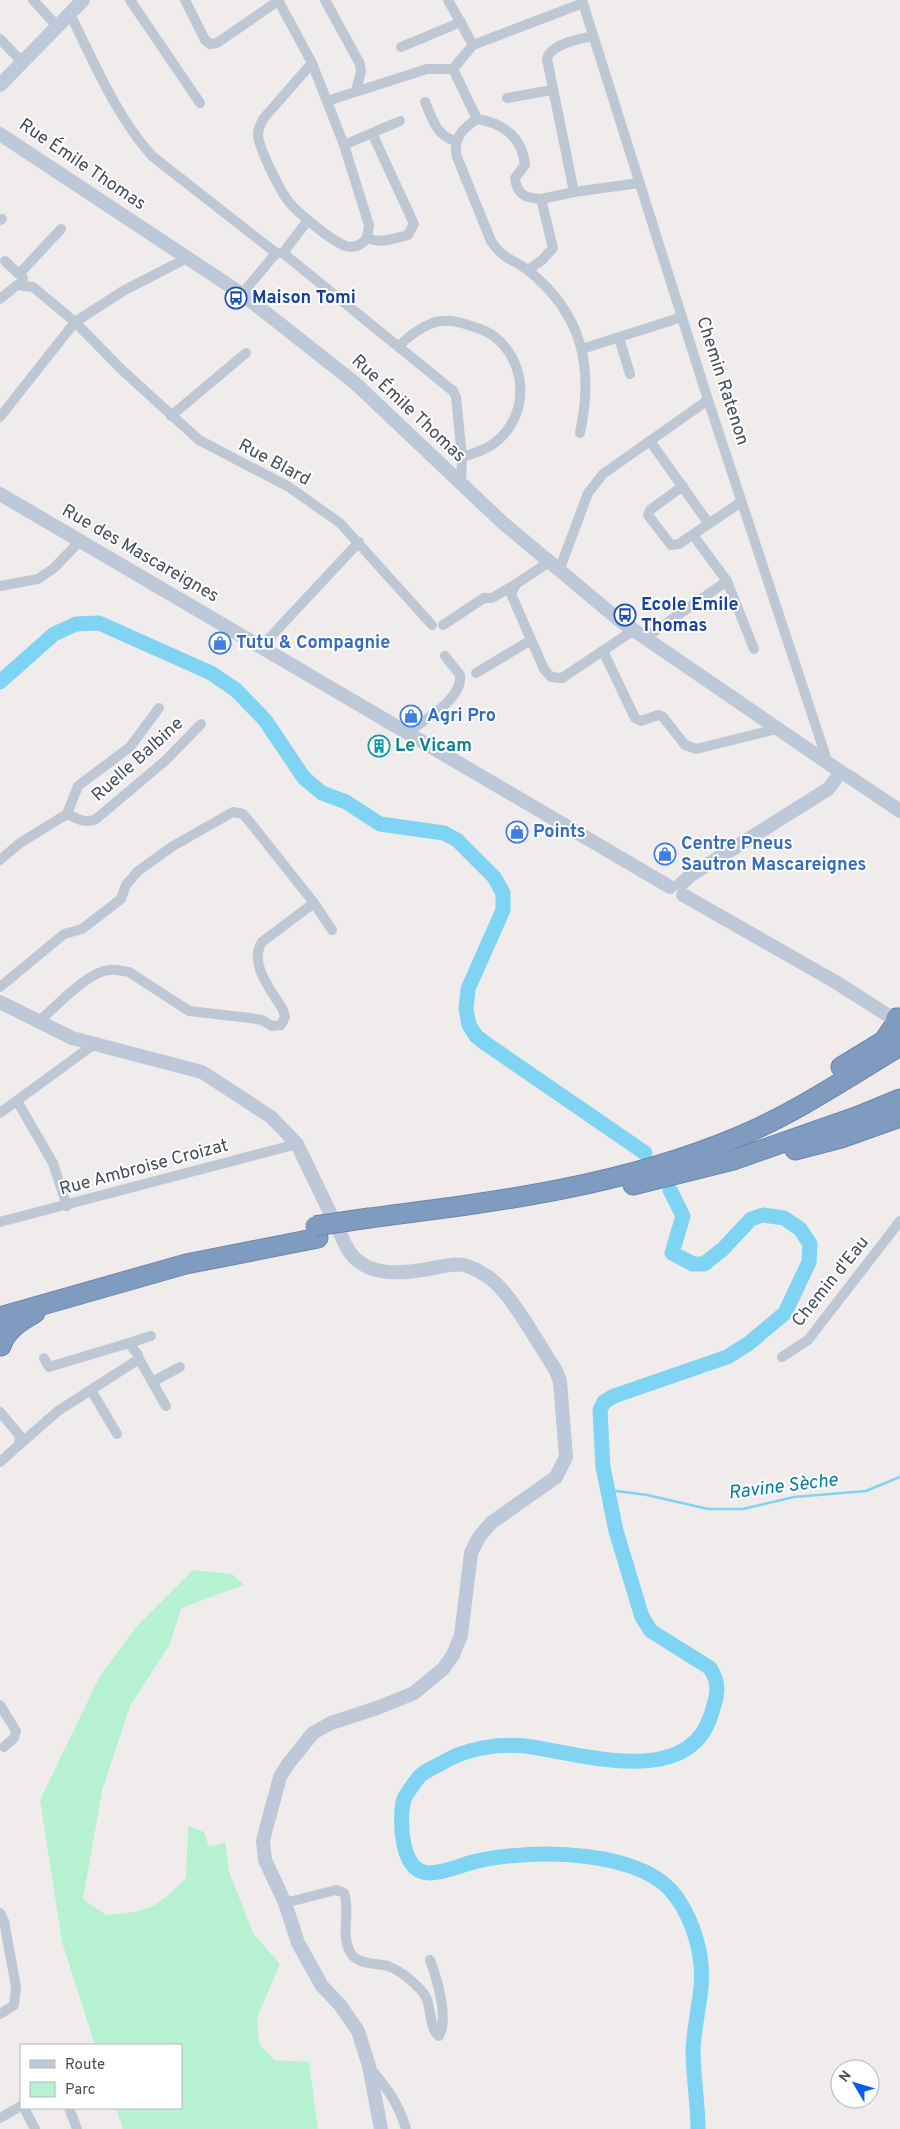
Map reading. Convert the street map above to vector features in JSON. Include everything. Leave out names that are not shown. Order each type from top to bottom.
[{"type":"highway","points":[[0,1305],[175,1256],[508,1200],[618,1177],[734,1129],[767,1112],[897,1028]]},
{"type":"highway","points":[[370,1224],[481,1215],[590,1196],[733,1160],[856,1117],[900,1099]]},
{"type":"highway","points":[[733,1160],[758,1158],[812,1146],[900,1117]]},
{"type":"highway","points":[[0,1317],[186,1264],[317,1232]]},
{"type":"highway","points":[[1,1346],[3,1338],[22,1321],[57,1301]]},
{"type":"street","points":[[33,0],[57,26]]},
{"type":"street","points":[[0,84],[84,0]]},
{"type":"street","points":[[130,0],[200,103]]},
{"type":"street","points":[[185,0],[205,40],[210,44],[217,44],[278,0],[312,63],[344,144],[369,225],[367,238],[356,246],[347,246],[308,220],[287,199],[280,188],[259,140],[258,133],[263,119],[312,63]]},
{"type":"street","points":[[325,0],[360,64],[361,72],[356,90]]},
{"type":"street","points":[[448,0],[473,45]]},
{"type":"street","points":[[454,69],[473,45],[582,1]]},
{"type":"street","name":"Chemin Ratenon","points":[[582,1],[741,502],[825,754],[837,778]]},
{"type":"street","points":[[70,14],[112,96],[143,147],[152,156],[280,253],[399,346],[453,391],[456,397],[462,457],[461,483]]},
{"type":"street","points":[[401,47],[461,22]]},
{"type":"street","points":[[574,192],[552,90],[548,55],[555,48],[593,36]]},
{"type":"street","points":[[0,39],[22,62]]},
{"type":"street","points":[[327,101],[356,90],[427,69],[454,69]]},
{"type":"street","points":[[454,69],[477,118],[495,123],[512,134],[519,145],[525,164],[515,178],[516,189],[521,195],[528,198],[541,199],[574,192],[639,183]]},
{"type":"street","points":[[507,98],[552,90]]},
{"type":"street","points":[[426,102],[436,129],[441,135],[455,142]]},
{"type":"street","points":[[477,118],[468,125],[455,142],[457,157],[492,241],[505,258],[528,270],[560,301],[582,349],[587,378],[586,405],[580,433]]},
{"type":"street","points":[[344,144],[400,121]]},
{"type":"street","points":[[367,238],[375,242],[385,242],[408,235],[414,224],[372,133]]},
{"type":"street","name":"Rue Émile Thomas","points":[[0,134],[242,294],[355,383],[461,483],[554,566],[640,634],[777,729],[837,778]]},
{"type":"street","points":[[528,270],[542,260],[553,248],[541,199]]},
{"type":"street","points":[[242,294],[308,220]]},
{"type":"street","points":[[20,273],[61,229]]},
{"type":"street","points":[[0,417],[75,322],[123,292],[187,258]]},
{"type":"street","points":[[0,299],[17,285],[24,285],[20,273],[5,262]]},
{"type":"street","name":"Rue Blard","points":[[24,285],[33,287],[75,322],[122,370],[199,440],[306,497],[340,523],[432,625]]},
{"type":"street","points":[[582,349],[682,317]]},
{"type":"street","points":[[399,346],[418,330],[431,323],[444,320],[462,322],[495,336],[510,355],[519,374],[522,392],[518,412],[509,429],[496,442],[482,451],[462,457]]},
{"type":"street","points":[[619,338],[630,374]]},
{"type":"street","points":[[171,416],[246,353]]},
{"type":"street","points":[[443,625],[484,598],[492,598],[554,566],[594,483],[613,466],[708,400]]},
{"type":"street","points":[[650,441],[684,486],[709,524]]},
{"type":"street","points":[[684,486],[650,510],[648,515],[671,545],[679,544],[694,535],[741,502]]},
{"type":"street","name":"Rue des Mascareignes","points":[[0,494],[678,889],[897,1028]]},
{"type":"street","points":[[694,535],[727,581],[754,649]]},
{"type":"street","points":[[0,586],[38,579],[54,568],[80,541]]},
{"type":"street","points":[[261,647],[359,542]]},
{"type":"street","points":[[516,584],[513,589],[512,599],[544,669],[555,679],[562,678],[603,651],[640,634],[727,581]]},
{"type":"street","points":[[476,673],[532,640]]},
{"type":"street","points":[[603,651],[635,718],[642,721],[658,715],[663,717],[688,747],[696,749],[777,729]]},
{"type":"street","points":[[408,732],[450,700],[459,689],[460,675],[445,656]]},
{"type":"street","name":"Ruelle Balbine","points":[[159,708],[130,748],[78,786],[67,814],[89,822],[96,818],[165,761],[201,724]]},
{"type":"street","points":[[678,889],[837,778],[863,787],[900,810]]},
{"type":"street","points":[[0,987],[64,934],[82,929],[121,899],[131,877],[173,846],[228,814],[238,812],[249,821],[314,903],[332,930]]},
{"type":"street","points":[[0,860],[20,843],[67,814]]},
{"type":"street","points":[[39,1022],[90,978],[108,970],[119,970],[129,972],[189,1011],[262,1020],[272,1026],[281,1025],[285,1017],[283,1010],[257,964],[256,955],[262,942],[314,903]]},
{"type":"street","points":[[0,1002],[72,1038],[202,1072],[271,1117],[297,1144],[351,1257],[372,1270],[389,1272],[451,1264],[465,1265],[487,1276],[500,1286],[555,1369],[560,1381],[566,1457],[556,1477],[491,1523],[479,1537],[471,1553],[462,1635],[453,1655],[443,1669],[414,1692],[376,1708],[331,1723],[313,1733],[280,1777],[263,1841],[265,1860],[285,1903],[298,1943],[322,1986],[354,2023],[369,2066],[381,2129]]},
{"type":"street","points":[[0,1113],[93,1045]]},
{"type":"street","points":[[17,1101],[53,1163],[67,1206]]},
{"type":"street","name":"Rue Ambroise Croizat","points":[[0,1222],[67,1206],[297,1144]]},
{"type":"street","name":"Chemin d'Eau","points":[[782,1357],[808,1340],[900,1221]]},
{"type":"street","points":[[44,1358],[49,1366],[151,1336]]},
{"type":"street","points":[[129,1344],[138,1355],[166,1406]]},
{"type":"street","points":[[0,1462],[58,1411],[139,1359]]},
{"type":"street","points":[[152,1382],[180,1367]]},
{"type":"street","points":[[91,1390],[116,1434]]},
{"type":"street","points":[[0,1412],[20,1436],[19,1445]]},
{"type":"street","points":[[0,1706],[16,1731],[14,1738],[4,1747]]},
{"type":"street","points":[[285,1903],[336,1890],[344,1893],[347,1908],[346,1935],[351,1954],[359,1961],[397,1970],[419,1988],[426,1996],[431,2009],[435,2032],[439,2036],[442,2026],[440,1997],[430,1960]]},
{"type":"street","points":[[0,1913],[4,1921],[16,1987],[14,2005],[0,2014]]},
{"type":"street","points":[[369,2066],[387,2087],[401,2112],[406,2129]]},
{"type":"street","points":[[0,2118],[20,2108]]},
{"type":"street","points":[[23,2109],[35,2129]]},
{"type":"street","points":[[68,2109],[77,2129]]},
{"type":"green space","points":[[193,1570],[232,1574],[244,1585],[181,1608],[170,1644],[130,1706],[102,1791],[83,1899],[106,1915],[132,1912],[151,1907],[167,1896],[186,1878],[188,1826],[204,1832],[209,1847],[225,1842],[229,1871],[253,1933],[280,1964],[257,2018],[259,2044],[275,2060],[309,2062],[318,2129],[123,2129],[116,2109],[182,2109],[182,2044],[95,2044],[62,1942],[40,1800],[100,1676],[136,1627]]},
{"type":"waterway","points":[[0,682],[54,634],[76,624],[99,623],[211,673],[236,690],[265,720],[304,778],[322,793],[346,802],[380,824],[444,833],[457,840],[494,877],[503,893],[503,910],[468,989],[466,1009],[469,1025],[476,1036],[485,1043],[645,1153]]},
{"type":"waterway","points":[[670,1190],[683,1216],[672,1253],[693,1264],[704,1264],[723,1249],[751,1219],[763,1215],[784,1218],[800,1229],[810,1244],[809,1262],[785,1313],[748,1344],[727,1357],[614,1396],[604,1402],[600,1410],[603,1467],[616,1531],[642,1617],[651,1631],[710,1668],[717,1686],[711,1715],[699,1738],[680,1752],[657,1760],[602,1759],[514,1745],[492,1746],[459,1754],[423,1773],[408,1792],[403,1802],[402,1833],[407,1855],[412,1864],[419,1870],[429,1873],[436,1873],[475,1861],[504,1856],[558,1854],[587,1856],[615,1862],[640,1870],[661,1882],[683,1907],[693,1929],[701,1964],[701,1987],[693,2050],[698,2129]]},
{"type":"waterway","name":"Ravine Sèche","points":[[609,1490],[647,1495],[708,1509],[743,1509],[794,1497],[866,1491],[900,1477]]},
{"type":"place","name":"Maison Tomi","points":[[236,298]]},
{"type":"place","name":"Ecole Emile Thomas","points":[[625,615]]},
{"type":"place","name":"Tutu & Compagnie","points":[[220,643]]},
{"type":"place","name":"Agri Pro","points":[[411,716]]},
{"type":"place","name":"Le Vicam","points":[[379,746]]},
{"type":"place","name":"Points","points":[[517,832]]},
{"type":"place","name":"Centre Pneus Sautron Mascareignes","points":[[665,854]]}]
